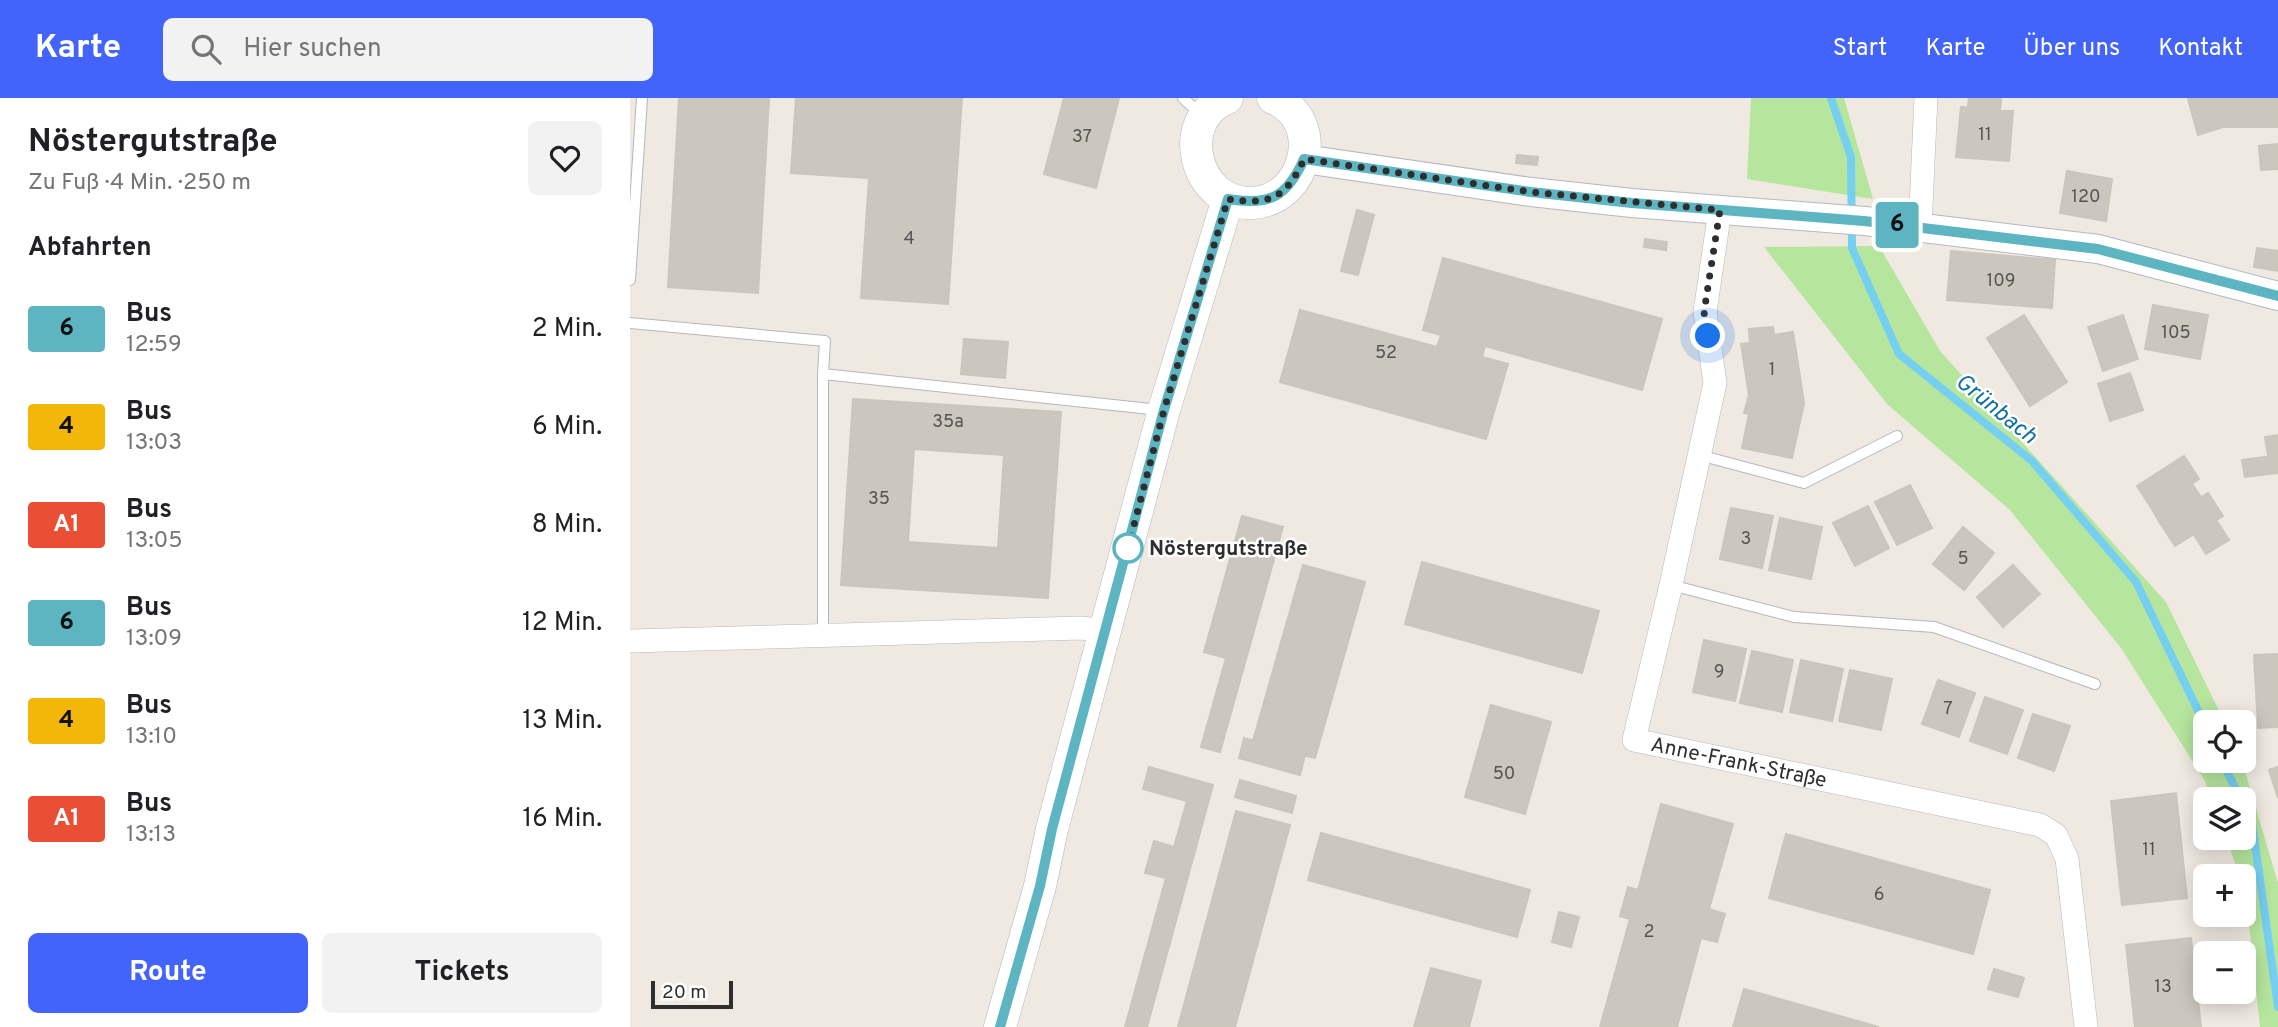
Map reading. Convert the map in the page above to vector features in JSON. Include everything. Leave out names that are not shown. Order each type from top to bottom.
[{"type":"main road","points":[[1204,104],[1195,139],[1197,163],[1209,184],[1228,199],[1252,203],[1276,197],[1294,181],[1304,159],[1304,136],[1296,116],[1273,98]]},
{"type":"main road","points":[[1000,1027],[1164,410],[1228,199]]},
{"type":"street","points":[[1920,228],[1926,98]]},
{"type":"street","points":[[1304,159],[1531,192],[1864,221],[2098,249],[2278,296]]},
{"type":"street","name":"Anne-Frank-Straße","points":[[1720,210],[1704,312],[1714,383],[1671,585],[1634,740],[2040,825],[2056,835],[2067,859],[2085,1027]]},
{"type":"street","points":[[630,641],[1081,628],[1106,631]]},
{"type":"lane","points":[[630,280],[642,98]]},
{"type":"lane","points":[[630,323],[825,341],[822,636]]},
{"type":"lane","points":[[823,374],[1164,410]]},
{"type":"lane","points":[[1699,455],[1804,483],[1897,436]]},
{"type":"lane","points":[[1671,585],[1794,617],[1934,627],[2095,684]]},
{"type":"green space","points":[[1751,98],[1844,98],[1873,199],[1747,179]]},
{"type":"green space","points":[[1879,246],[1940,351],[2166,602],[2219,710],[2193,710],[2193,762],[2121,648],[2010,510],[1887,404],[1764,247]]},
{"type":"green space","points":[[2200,773],[2246,773],[2250,787],[2207,787]]},
{"type":"green space","points":[[2256,808],[2278,883],[2278,1027],[2260,1027],[2256,990],[2256,941],[2251,941],[2249,927],[2256,927],[2256,864],[2235,864],[2230,850],[2256,850]]},
{"type":"building","points":[[679,98],[769,98],[758,293],[668,287]]},
{"type":"building","points":[[796,98],[962,98],[948,304],[861,298],[869,178],[791,173]]},
{"type":"building","points":[[1064,98],[1119,98],[1096,188],[1044,174]]},
{"type":"building","points":[[1969,98],[2001,98],[2000,110],[1968,107]]},
{"type":"building","points":[[2278,98],[2278,127],[2223,127],[2198,135],[2188,99]]},
{"type":"building","points":[[1961,107],[2013,111],[2009,161],[1956,157]]},
{"type":"building","points":[[2278,144],[2278,169],[2261,170],[2259,146]]},
{"type":"building","points":[[1517,155],[1538,157],[1537,165],[1516,163]]},
{"type":"building","points":[[2067,171],[2112,179],[2106,221],[2060,213]]},
{"type":"building","points":[[1357,210],[1374,215],[1358,275],[1341,271]]},
{"type":"building","points":[[1645,239],[1667,242],[1666,250],[1644,247]]},
{"type":"building","points":[[2257,248],[2278,251],[2278,271],[2254,267]]},
{"type":"building","points":[[1951,251],[2055,260],[2052,308],[1947,300]]},
{"type":"building","points":[[1443,258],[1662,319],[1642,390],[1485,346],[1482,357],[1508,364],[1486,439],[1280,382],[1300,310],[1437,347],[1441,335],[1423,330]]},
{"type":"building","points":[[2153,305],[2208,315],[2200,359],[2145,349]]},
{"type":"building","points":[[2024,315],[2067,382],[2030,406],[1987,338]]},
{"type":"building","points":[[2123,315],[2138,359],[2103,371],[2088,327]]},
{"type":"building","points":[[1773,327],[1774,335],[1793,332],[1804,403],[1792,458],[1742,448],[1749,414],[1744,413],[1749,395],[1741,344],[1750,343],[1749,329]]},
{"type":"building","points":[[964,339],[1008,342],[1005,378],[961,374]]},
{"type":"building","points":[[2130,373],[2143,410],[2110,421],[2098,384]]},
{"type":"building","points":[[853,399],[1061,412],[1048,598],[841,585]],"holes":[[[914,449],[1004,455],[998,548],[908,542]]]},
{"type":"building","points":[[2278,435],[2278,455],[2268,456],[2265,437]]},
{"type":"building","points":[[2278,455],[2278,473],[2245,477],[2242,460]]},
{"type":"building","points":[[2184,456],[2199,479],[2152,509],[2137,486]]},
{"type":"building","points":[[2192,484],[2201,497],[2160,523],[2152,509]]},
{"type":"building","points":[[1910,485],[1932,528],[1897,545],[1875,502]]},
{"type":"building","points":[[2208,493],[2223,516],[2175,546],[2160,523]]},
{"type":"building","points":[[1868,506],[1889,548],[1855,566],[1833,523]]},
{"type":"building","points":[[1731,508],[1773,516],[1762,568],[1720,559]]},
{"type":"building","points":[[1242,516],[1283,527],[1220,752],[1201,747],[1226,658],[1204,652]]},
{"type":"building","points":[[1780,518],[1822,527],[1811,579],[1769,570]]},
{"type":"building","points":[[2216,520],[2229,540],[2206,554],[2194,535]]},
{"type":"building","points":[[1963,527],[1994,553],[1964,590],[1933,564]]},
{"type":"building","points":[[1422,562],[1599,611],[1582,673],[1405,624]]},
{"type":"building","points":[[1303,565],[1365,582],[1315,758],[1253,741]]},
{"type":"building","points":[[2013,565],[2040,594],[2003,627],[1977,597]]},
{"type":"building","points":[[1704,640],[1746,649],[1735,701],[1693,692]]},
{"type":"building","points":[[1752,651],[1793,660],[1782,712],[1740,703]]},
{"type":"building","points":[[2278,654],[2278,727],[2258,728],[2254,655]]},
{"type":"building","points":[[1801,660],[1843,669],[1832,721],[1790,712]]},
{"type":"building","points":[[1850,670],[1892,679],[1881,730],[1839,721]]},
{"type":"building","points":[[1938,680],[1975,693],[1959,737],[1922,724]]},
{"type":"building","points":[[1985,697],[2023,710],[2007,754],[1970,741]]},
{"type":"building","points":[[1491,705],[1551,722],[1525,814],[1465,797]]},
{"type":"building","points":[[2033,714],[2070,726],[2054,771],[2018,758]]},
{"type":"building","points":[[1244,738],[1305,755],[1300,775],[1239,758]]},
{"type":"building","points":[[1149,767],[1213,785],[1147,1027],[1125,1027],[1166,878],[1145,873],[1154,841],[1174,847],[1187,801],[1143,789]]},
{"type":"building","points":[[2278,767],[2278,798],[2269,770]]},
{"type":"building","points":[[1240,780],[1296,796],[1292,813],[1235,797]]},
{"type":"building","points":[[2176,793],[2187,898],[2122,905],[2111,801]]},
{"type":"building","points":[[1661,804],[1733,824],[1709,909],[1725,914],[1717,942],[1701,938],[1677,1027],[1600,1027],[1630,919],[1620,916],[1628,887],[1638,890]]},
{"type":"building","points":[[1236,811],[1290,825],[1235,1027],[1178,1027]]},
{"type":"building","points":[[1321,833],[1530,890],[1517,937],[1308,880]]},
{"type":"building","points":[[1786,834],[1990,890],[1973,954],[1769,898]]},
{"type":"building","points":[[1559,912],[1579,917],[1571,947],[1552,942]]},
{"type":"building","points":[[2191,938],[2193,1004],[2198,1004],[2201,1027],[2135,1027],[2126,945]]},
{"type":"building","points":[[1431,968],[1481,981],[1469,1027],[1414,1027]]},
{"type":"building","points":[[1994,969],[2024,978],[2018,997],[1988,989]]},
{"type":"building","points":[[1744,989],[1879,1027],[1733,1027]]},
{"type":"waterway","name":"Grünbach","points":[[1831,98],[1851,157],[1852,248],[1899,354],[2032,461],[2136,582],[2198,710]]},
{"type":"waterway","name":"Grünbach","points":[[2228,773],[2235,787]]},
{"type":"waterway","name":"Grünbach","points":[[2256,850],[2278,1007]]},
{"type":"bus line","name":"6","points":[[1000,1027],[1040,886],[1052,829],[1164,410],[1228,199],[1252,203],[1276,197],[1294,181],[1304,159],[1531,192],[1632,203],[1864,221],[2098,249],[2278,296]]},
{"type":"place","name":"Nöstergutstraße","points":[[1128,548]]},
{"type":"route","points":[[1128,548],[1164,410],[1228,199],[1252,203],[1276,197],[1294,181],[1304,159],[1531,192],[1720,210],[1704,312],[1708,336]]}]
